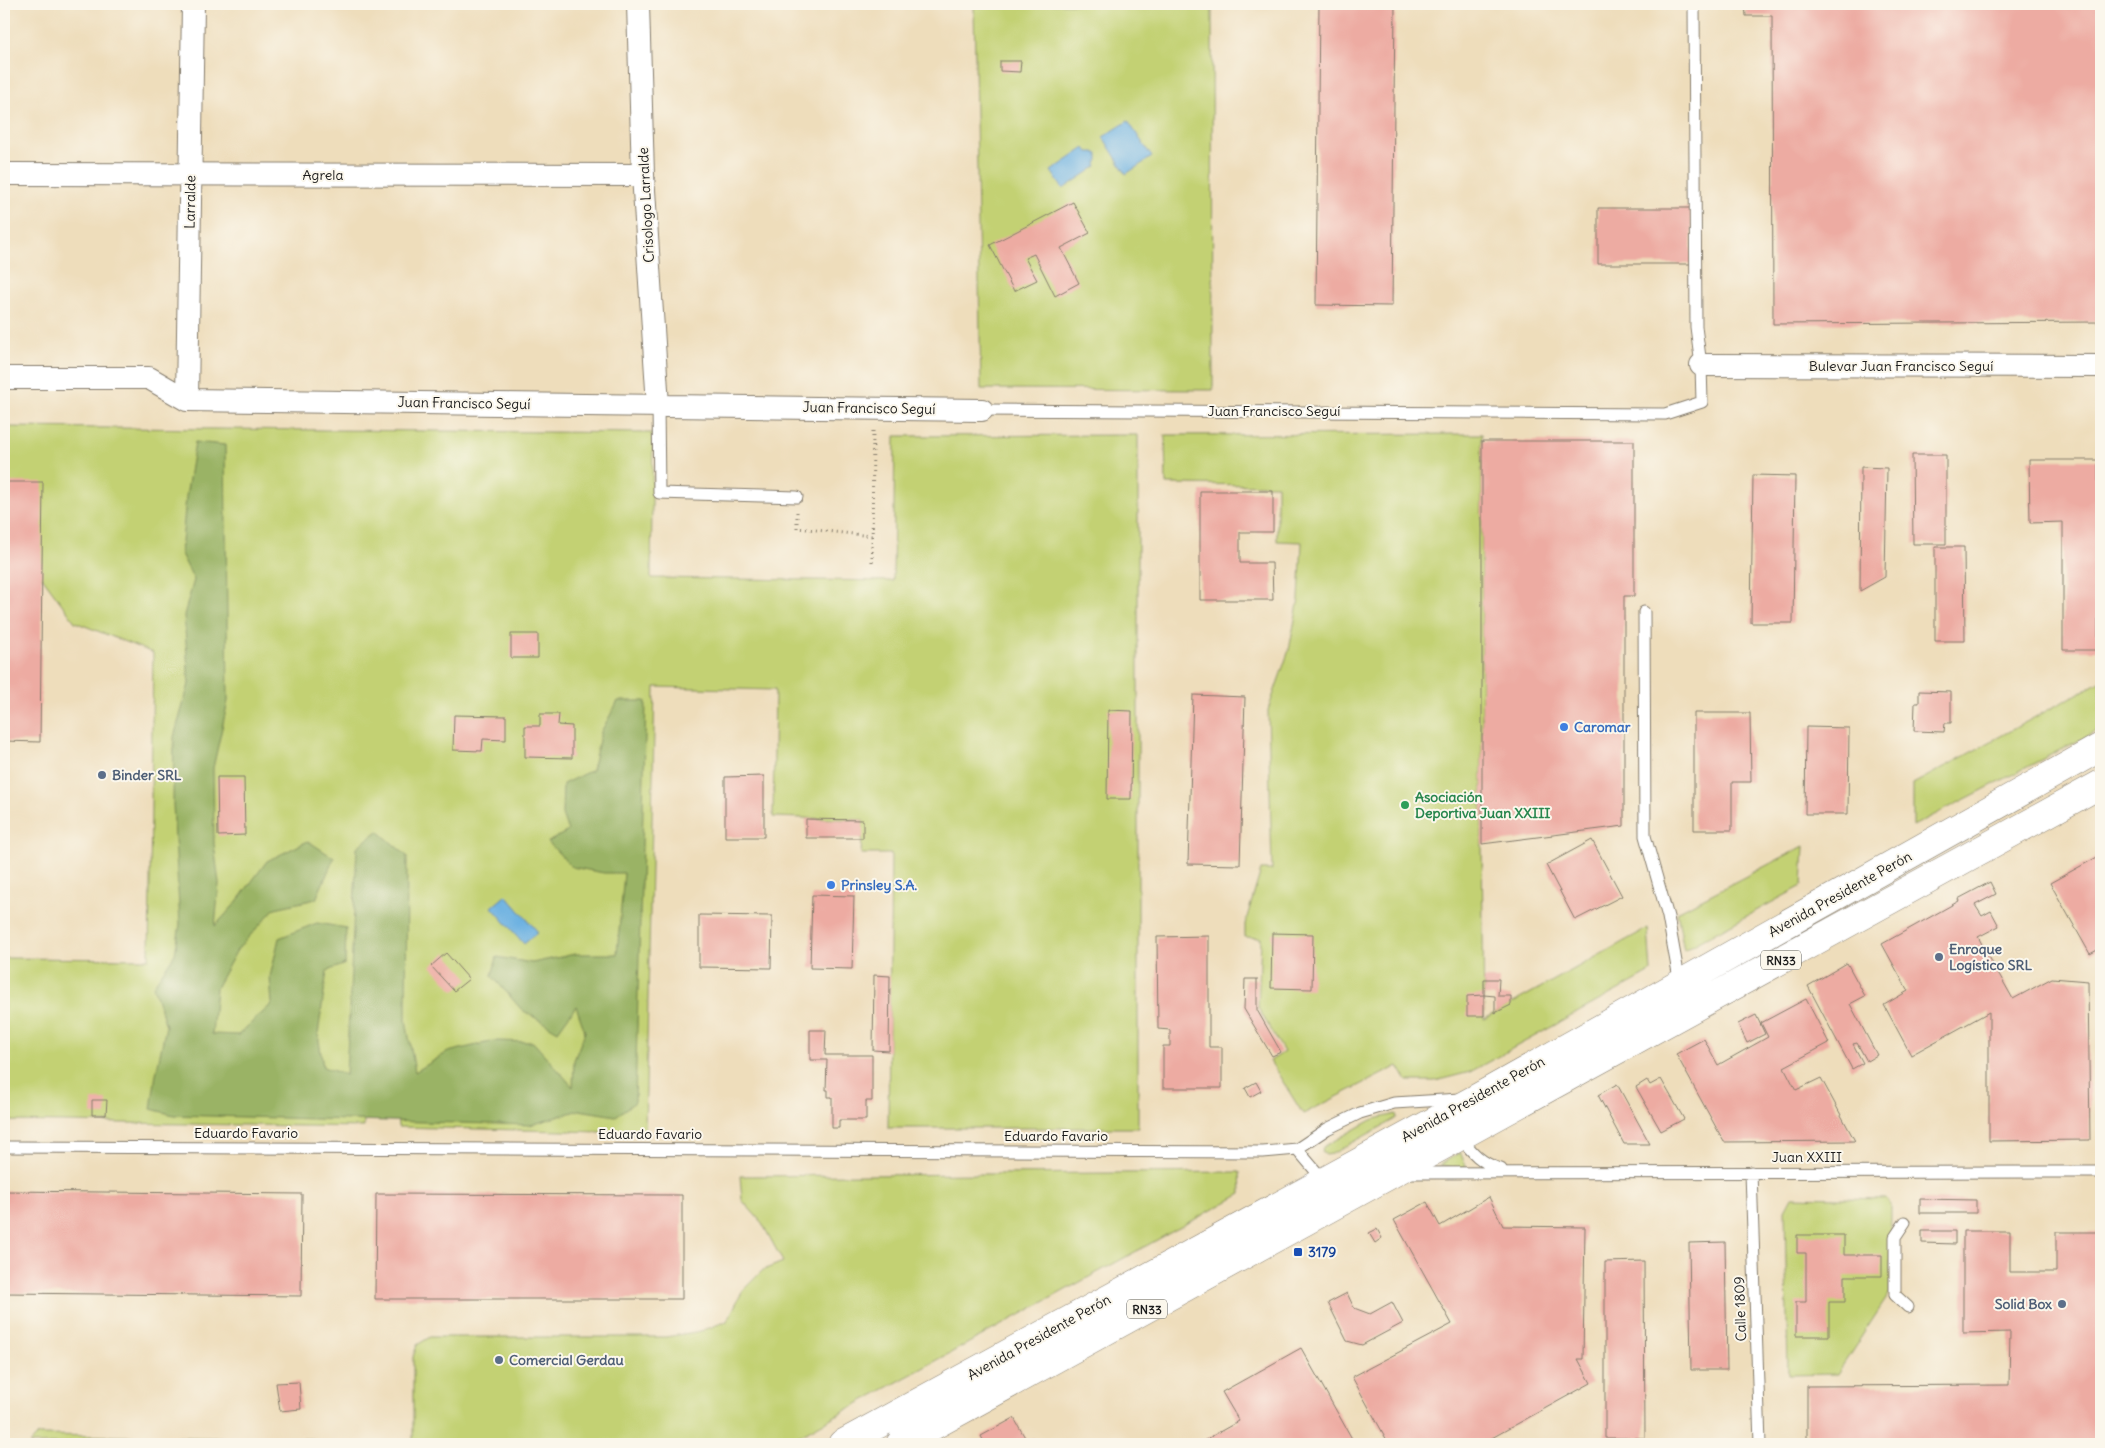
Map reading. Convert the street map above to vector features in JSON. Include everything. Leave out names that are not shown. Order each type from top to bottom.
[{"type":"main road","name":"Avenida Presidente Perón","points":[[900,1444],[1333,1191],[1393,1173],[1451,1127],[1475,1099],[2101,747]]},
{"type":"main road","name":"Avenida Presidente Perón","points":[[842,1444],[1333,1191],[2101,784]]},
{"type":"street","name":"Larralde","points":[[186,400],[193,4]]},
{"type":"street","name":"Crisologo Larralde","points":[[638,4],[643,175],[658,405]]},
{"type":"street","name":"Agrela","points":[[4,174],[643,175]]},
{"type":"street","name":"Bulevar Juan Francisco Seguí","points":[[1701,365],[2101,366]]},
{"type":"street","points":[[4,378],[149,378],[186,400]]},
{"type":"street","name":"Juan Francisco Seguí","points":[[186,400],[982,410]]},
{"type":"lane","points":[[1694,4],[1696,327],[1701,365]]},
{"type":"lane","name":"Juan Francisco Seguí","points":[[982,410],[1665,414],[1702,402],[1701,365]]},
{"type":"lane","points":[[658,405],[659,493],[797,497]]},
{"type":"lane","points":[[1644,612],[1644,836],[1668,917],[1680,984]]},
{"type":"lane","points":[[1333,1191],[1297,1150],[1327,1129],[1360,1113],[1394,1103],[1475,1099]]},
{"type":"lane","points":[[1394,1103],[1422,1109],[1451,1127]]},
{"type":"lane","name":"Juan XXIII","points":[[1451,1127],[1473,1154],[1491,1166],[1512,1172]]},
{"type":"lane","name":"Eduardo Favario","points":[[4,1147],[1243,1152],[1297,1150]]},
{"type":"lane","name":"Calle 1809","points":[[1751,1172],[1760,1444]]},
{"type":"lane","name":"Juan XXIII","points":[[1393,1173],[2101,1172]]},
{"type":"lane","points":[[1905,1222],[1895,1237],[1895,1294],[1908,1307]]},
{"type":"path","points":[[872,562],[873,408]]},
{"type":"path","points":[[797,497],[797,528],[872,536]]},
{"type":"green space","points":[[974,4],[1212,4],[1213,390],[981,389]]},
{"type":"green space","points":[[4,427],[653,433],[651,578],[893,581],[895,436],[1138,435],[1138,1128],[888,1128],[891,854],[861,854],[863,820],[773,817],[775,690],[655,687],[645,1133],[398,1127],[391,1018],[358,1015],[364,1127],[4,1121],[4,958],[149,959],[153,653],[75,622],[19,546],[4,520]]},
{"type":"green space","name":"Asociación Deportiva Juan XXIII","points":[[1482,434],[1484,1019],[1648,928],[1651,972],[1470,1072],[1435,1081],[1407,1081],[1398,1066],[1303,1114],[1270,1061],[1284,1052],[1258,1008],[1261,938],[1245,937],[1245,924],[1261,870],[1272,870],[1268,710],[1289,650],[1299,599],[1302,542],[1277,541],[1277,485],[1166,484],[1165,435]]},
{"type":"green space","points":[[195,442],[225,445],[228,701],[213,768],[214,844],[219,884],[215,926],[235,904],[267,861],[308,841],[334,858],[316,899],[275,908],[237,950],[216,988],[212,1034],[238,1035],[272,1004],[270,977],[279,938],[317,923],[346,928],[345,964],[327,971],[318,1034],[323,1067],[346,1075],[357,847],[378,831],[407,856],[406,1020],[415,1072],[448,1052],[494,1041],[533,1042],[573,1087],[574,1060],[585,1032],[576,1006],[558,1031],[522,1010],[492,976],[497,957],[532,963],[575,954],[617,954],[624,873],[604,873],[572,867],[548,842],[568,831],[562,814],[563,784],[592,770],[601,732],[618,701],[646,701],[635,1102],[616,1116],[579,1110],[531,1125],[174,1115],[151,1109],[166,1026],[153,986],[175,954],[180,924],[173,804],[174,737],[189,684],[184,615],[194,580],[181,554],[186,497]]},
{"type":"green space","points":[[2101,681],[2101,729],[1913,826],[1913,784]]},
{"type":"green space","points":[[1804,846],[1802,886],[1684,950],[1677,912]]},
{"type":"green space","points":[[1396,1114],[1397,1118],[1332,1154],[1326,1155],[1322,1152],[1323,1147],[1371,1120]]},
{"type":"green space","points":[[1460,1152],[1466,1166],[1458,1169],[1440,1165]]},
{"type":"green space","points":[[1240,1172],[1241,1194],[784,1444],[413,1444],[413,1357],[417,1345],[430,1337],[666,1337],[701,1331],[727,1321],[743,1290],[763,1270],[783,1262],[762,1223],[742,1200],[740,1176]]},
{"type":"green space","points":[[1792,1197],[1886,1199],[1891,1205],[1890,1293],[1837,1374],[1788,1375],[1785,1210]]},
{"type":"green space","points":[[38,1435],[314,1439],[317,1444],[30,1444]]},
{"type":"water","points":[[1128,121],[1152,157],[1126,174],[1103,137]]},
{"type":"water","points":[[1085,148],[1088,152],[1098,154],[1097,166],[1063,189],[1051,171]]},
{"type":"water","points":[[506,895],[538,932],[524,944],[492,907]]},
{"type":"building","points":[[1319,4],[1395,4],[1392,306],[1316,305]]},
{"type":"building","points":[[1745,4],[2101,4],[2101,322],[1773,324],[1772,16],[1746,16]]},
{"type":"building","points":[[1000,61],[1021,61],[1020,72],[1000,71]]},
{"type":"building","points":[[1073,202],[1090,233],[1061,248],[1079,283],[1055,296],[1034,254],[1025,258],[1037,280],[1014,291],[990,245]]},
{"type":"building","points":[[1598,208],[1692,208],[1691,264],[1598,264]]},
{"type":"building","points":[[1482,441],[1634,441],[1634,596],[1624,596],[1624,826],[1482,844]]},
{"type":"building","points":[[1912,455],[1946,455],[1946,544],[1913,544]]},
{"type":"building","points":[[2029,460],[2098,460],[2098,650],[2063,650],[2063,522],[2030,523]]},
{"type":"building","points":[[1861,467],[1887,468],[1885,577],[1860,591]]},
{"type":"building","points":[[1753,475],[1795,476],[1793,623],[1751,623]]},
{"type":"building","points":[[4,482],[43,482],[40,742],[4,741]]},
{"type":"building","points":[[1200,491],[1273,491],[1273,532],[1240,532],[1240,563],[1272,563],[1273,600],[1200,600]]},
{"type":"building","points":[[1935,547],[1964,547],[1965,641],[1935,641]]},
{"type":"building","points":[[511,634],[538,634],[538,658],[511,658]]},
{"type":"building","points":[[1919,691],[1951,692],[1951,723],[1945,723],[1944,732],[1914,731],[1915,703],[1919,703]]},
{"type":"building","points":[[1193,695],[1245,697],[1240,865],[1188,864]]},
{"type":"building","points":[[1108,710],[1132,711],[1131,799],[1107,799]]},
{"type":"building","points":[[1694,713],[1750,713],[1751,782],[1732,782],[1732,830],[1694,830]]},
{"type":"building","points":[[540,714],[559,714],[558,725],[572,726],[572,758],[525,757],[525,726],[540,726]]},
{"type":"building","points":[[454,715],[506,716],[506,740],[483,739],[482,751],[453,750]]},
{"type":"building","points":[[1806,727],[1849,728],[1848,814],[1805,814]]},
{"type":"building","points":[[764,776],[764,837],[725,837],[725,777]]},
{"type":"building","points":[[217,777],[244,777],[245,835],[218,836]]},
{"type":"building","points":[[806,819],[863,820],[863,838],[806,838]]},
{"type":"building","points":[[1592,840],[1622,896],[1575,920],[1546,865]]},
{"type":"building","points":[[2099,856],[2101,860],[2101,948],[2090,954],[2050,883]]},
{"type":"building","points":[[1990,882],[1996,894],[1975,905],[1982,916],[1991,911],[1999,926],[1978,937],[2013,999],[2052,978],[2088,981],[2090,1140],[1989,1141],[1989,1012],[1911,1055],[1884,1005],[1908,991],[1882,944]]},
{"type":"building","points":[[812,895],[854,896],[852,969],[810,968]]},
{"type":"building","points":[[699,915],[772,916],[771,968],[699,967]]},
{"type":"building","points":[[1272,933],[1313,934],[1312,989],[1271,988]]},
{"type":"building","points":[[1209,936],[1209,1047],[1222,1047],[1222,1088],[1163,1088],[1163,1046],[1170,1046],[1170,1030],[1158,1029],[1157,937]]},
{"type":"building","points":[[446,953],[469,979],[454,991],[431,966]]},
{"type":"building","points":[[1847,963],[1865,996],[1850,1004],[1877,1055],[1867,1061],[1857,1043],[1853,1044],[1863,1063],[1852,1069],[1808,986]]},
{"type":"building","points":[[874,975],[890,976],[889,1051],[873,1050]]},
{"type":"building","points":[[1245,979],[1257,979],[1257,1010],[1281,1052],[1272,1056],[1244,1009]]},
{"type":"building","points":[[1484,979],[1499,979],[1498,996],[1511,996],[1511,1005],[1495,1013],[1495,996],[1484,995]]},
{"type":"building","points":[[1484,995],[1484,1016],[1467,1016],[1467,996]]},
{"type":"building","points":[[1806,999],[1829,1043],[1784,1067],[1796,1090],[1821,1078],[1855,1141],[1724,1142],[1676,1054],[1704,1039],[1718,1065],[1768,1037],[1761,1023]]},
{"type":"building","points":[[1756,1015],[1765,1034],[1747,1043],[1738,1024]]},
{"type":"building","points":[[810,1030],[826,1030],[825,1055],[872,1055],[872,1101],[866,1101],[866,1120],[839,1120],[839,1128],[832,1128],[832,1097],[828,1097],[828,1090],[826,1090],[827,1060],[810,1060]]},
{"type":"building","points":[[1661,1079],[1684,1119],[1661,1131],[1636,1087],[1647,1080],[1650,1085]]},
{"type":"building","points":[[1256,1082],[1261,1091],[1250,1097],[1245,1088]]},
{"type":"building","points":[[1617,1084],[1650,1144],[1624,1144],[1598,1095]]},
{"type":"building","points":[[92,1100],[107,1100],[106,1115],[92,1115]]},
{"type":"building","points":[[4,1191],[302,1194],[301,1296],[4,1293]]},
{"type":"building","points":[[376,1194],[682,1195],[682,1299],[375,1299]]},
{"type":"building","points":[[1489,1197],[1503,1226],[1585,1227],[1583,1359],[1578,1359],[1591,1383],[1490,1439],[1492,1444],[1389,1444],[1352,1377],[1452,1324],[1394,1220],[1427,1202],[1440,1226]]},
{"type":"building","points":[[1920,1199],[1976,1200],[1976,1213],[1920,1213]]},
{"type":"building","points":[[1377,1229],[1382,1238],[1375,1243],[1369,1233]]},
{"type":"building","points":[[1922,1231],[1955,1231],[1955,1244],[1922,1243]]},
{"type":"building","points":[[1963,1231],[2010,1231],[2010,1272],[2056,1272],[2056,1232],[2099,1232],[2099,1444],[1807,1444],[1807,1386],[2009,1385],[2010,1332],[1963,1333]]},
{"type":"building","points":[[1797,1235],[1844,1235],[1844,1255],[1882,1255],[1882,1276],[1845,1276],[1845,1302],[1829,1302],[1829,1336],[1796,1336],[1796,1302],[1806,1302],[1806,1253],[1797,1253]]},
{"type":"building","points":[[1725,1242],[1727,1370],[1691,1370],[1689,1243]]},
{"type":"building","points":[[1644,1261],[1645,1438],[1605,1438],[1605,1262]]},
{"type":"building","points":[[1347,1293],[1354,1308],[1370,1314],[1392,1302],[1403,1323],[1362,1345],[1347,1341],[1328,1303]]},
{"type":"building","points":[[1301,1348],[1355,1444],[1198,1444],[1239,1421],[1222,1392]]},
{"type":"building","points":[[299,1382],[301,1409],[280,1411],[276,1383]]},
{"type":"building","points":[[1014,1418],[1027,1441],[1034,1438],[1037,1444],[985,1444],[981,1436]]},
{"type":"place","name":"Caromar","points":[[1564,727]]},
{"type":"place","name":"Binder SRL","points":[[102,775]]},
{"type":"place","name":"Asociación Deportiva Juan XXIII","points":[[1405,805]]},
{"type":"place","name":"Prinsley S.A.","points":[[831,885]]},
{"type":"place","name":"Enroque Logístico SRL","points":[[1939,957]]},
{"type":"place","name":"3179","points":[[1298,1252]]},
{"type":"place","name":"Solid Box","points":[[2062,1304]]},
{"type":"place","name":"Comercial Gerdau","points":[[499,1360]]}]
